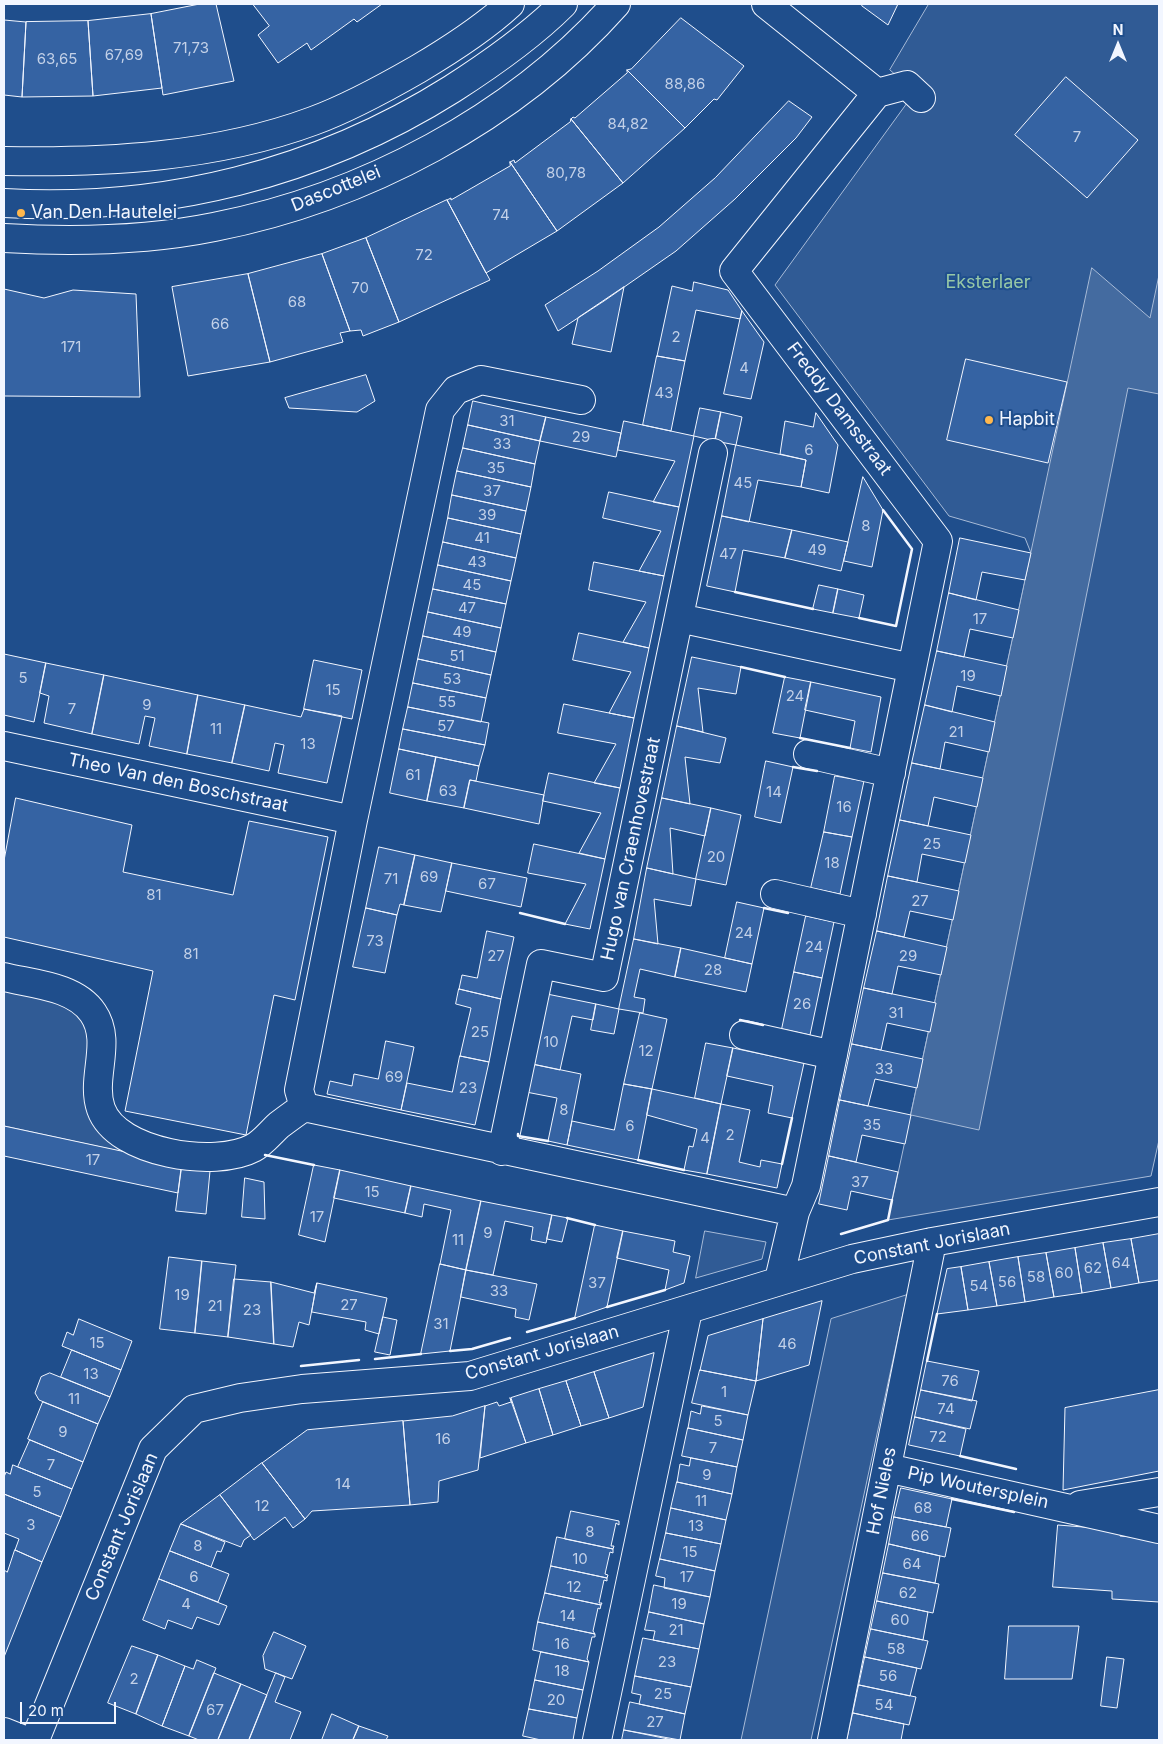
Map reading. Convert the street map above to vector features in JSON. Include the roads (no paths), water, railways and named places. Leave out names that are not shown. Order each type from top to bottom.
[{"type":"street","points":[[4,160],[69,161],[127,158],[204,148],[279,133],[315,121],[396,82],[449,51],[510,4]]},
{"type":"street","points":[[4,203],[52,205],[145,199],[219,187],[317,158],[374,133],[450,90],[495,60],[547,20],[562,4]]},
{"type":"street","name":"Dascottelei","points":[[4,238],[81,240],[168,234],[213,228],[305,204],[423,152],[468,126],[544,73],[616,4]]},
{"type":"street","points":[[766,4],[877,93],[908,85],[921,98]]},
{"type":"street","name":"Freddy Damsstraat","points":[[794,1212],[806,1186],[938,541],[734,271],[877,93]]},
{"type":"street","points":[[581,400],[481,380],[456,390],[440,410],[353,820],[299,1090],[314,1110],[794,1212],[779,1280]]},
{"type":"street","name":"Hugo van Craenhovestraat","points":[[502,1151],[542,964],[604,977],[713,453]]},
{"type":"street","points":[[679,618],[912,668]]},
{"type":"street","name":"Theo Van den Boschstraat","points":[[4,746],[353,820]]},
{"type":"street","points":[[808,754],[891,773]]},
{"type":"street","points":[[775,894],[862,914]]},
{"type":"street","points":[[4,976],[60,990],[78,999],[93,1012],[101,1031],[96,1089],[101,1111],[119,1133],[146,1147],[188,1155],[228,1156],[254,1147],[314,1110]]},
{"type":"street","points":[[744,1035],[833,1055]]},
{"type":"street","name":"Constant Jorislaan","points":[[35,1740],[153,1449],[194,1409],[240,1398],[302,1389],[470,1376],[852,1259],[932,1242],[1159,1202]]},
{"type":"street","name":"Hof Nieles","points":[[832,1740],[932,1242]]},
{"type":"street","points":[[597,1740],[688,1310]]},
{"type":"street","name":"Pip Woutersplein","points":[[887,1468],[1159,1529]]},
{"type":"street","name":"Pip Woutersplein","points":[[1069,1508],[1159,1492]]},
{"type":"street","points":[[4,1732],[24,1740]]},
{"type":"place","name":"Van Den Hautelei","points":[[21,213]]},
{"type":"place","name":"Hapbit","points":[[989,420]]},
{"type":"park label","name":"Eksterlaer","points":[[988,283]]}]
